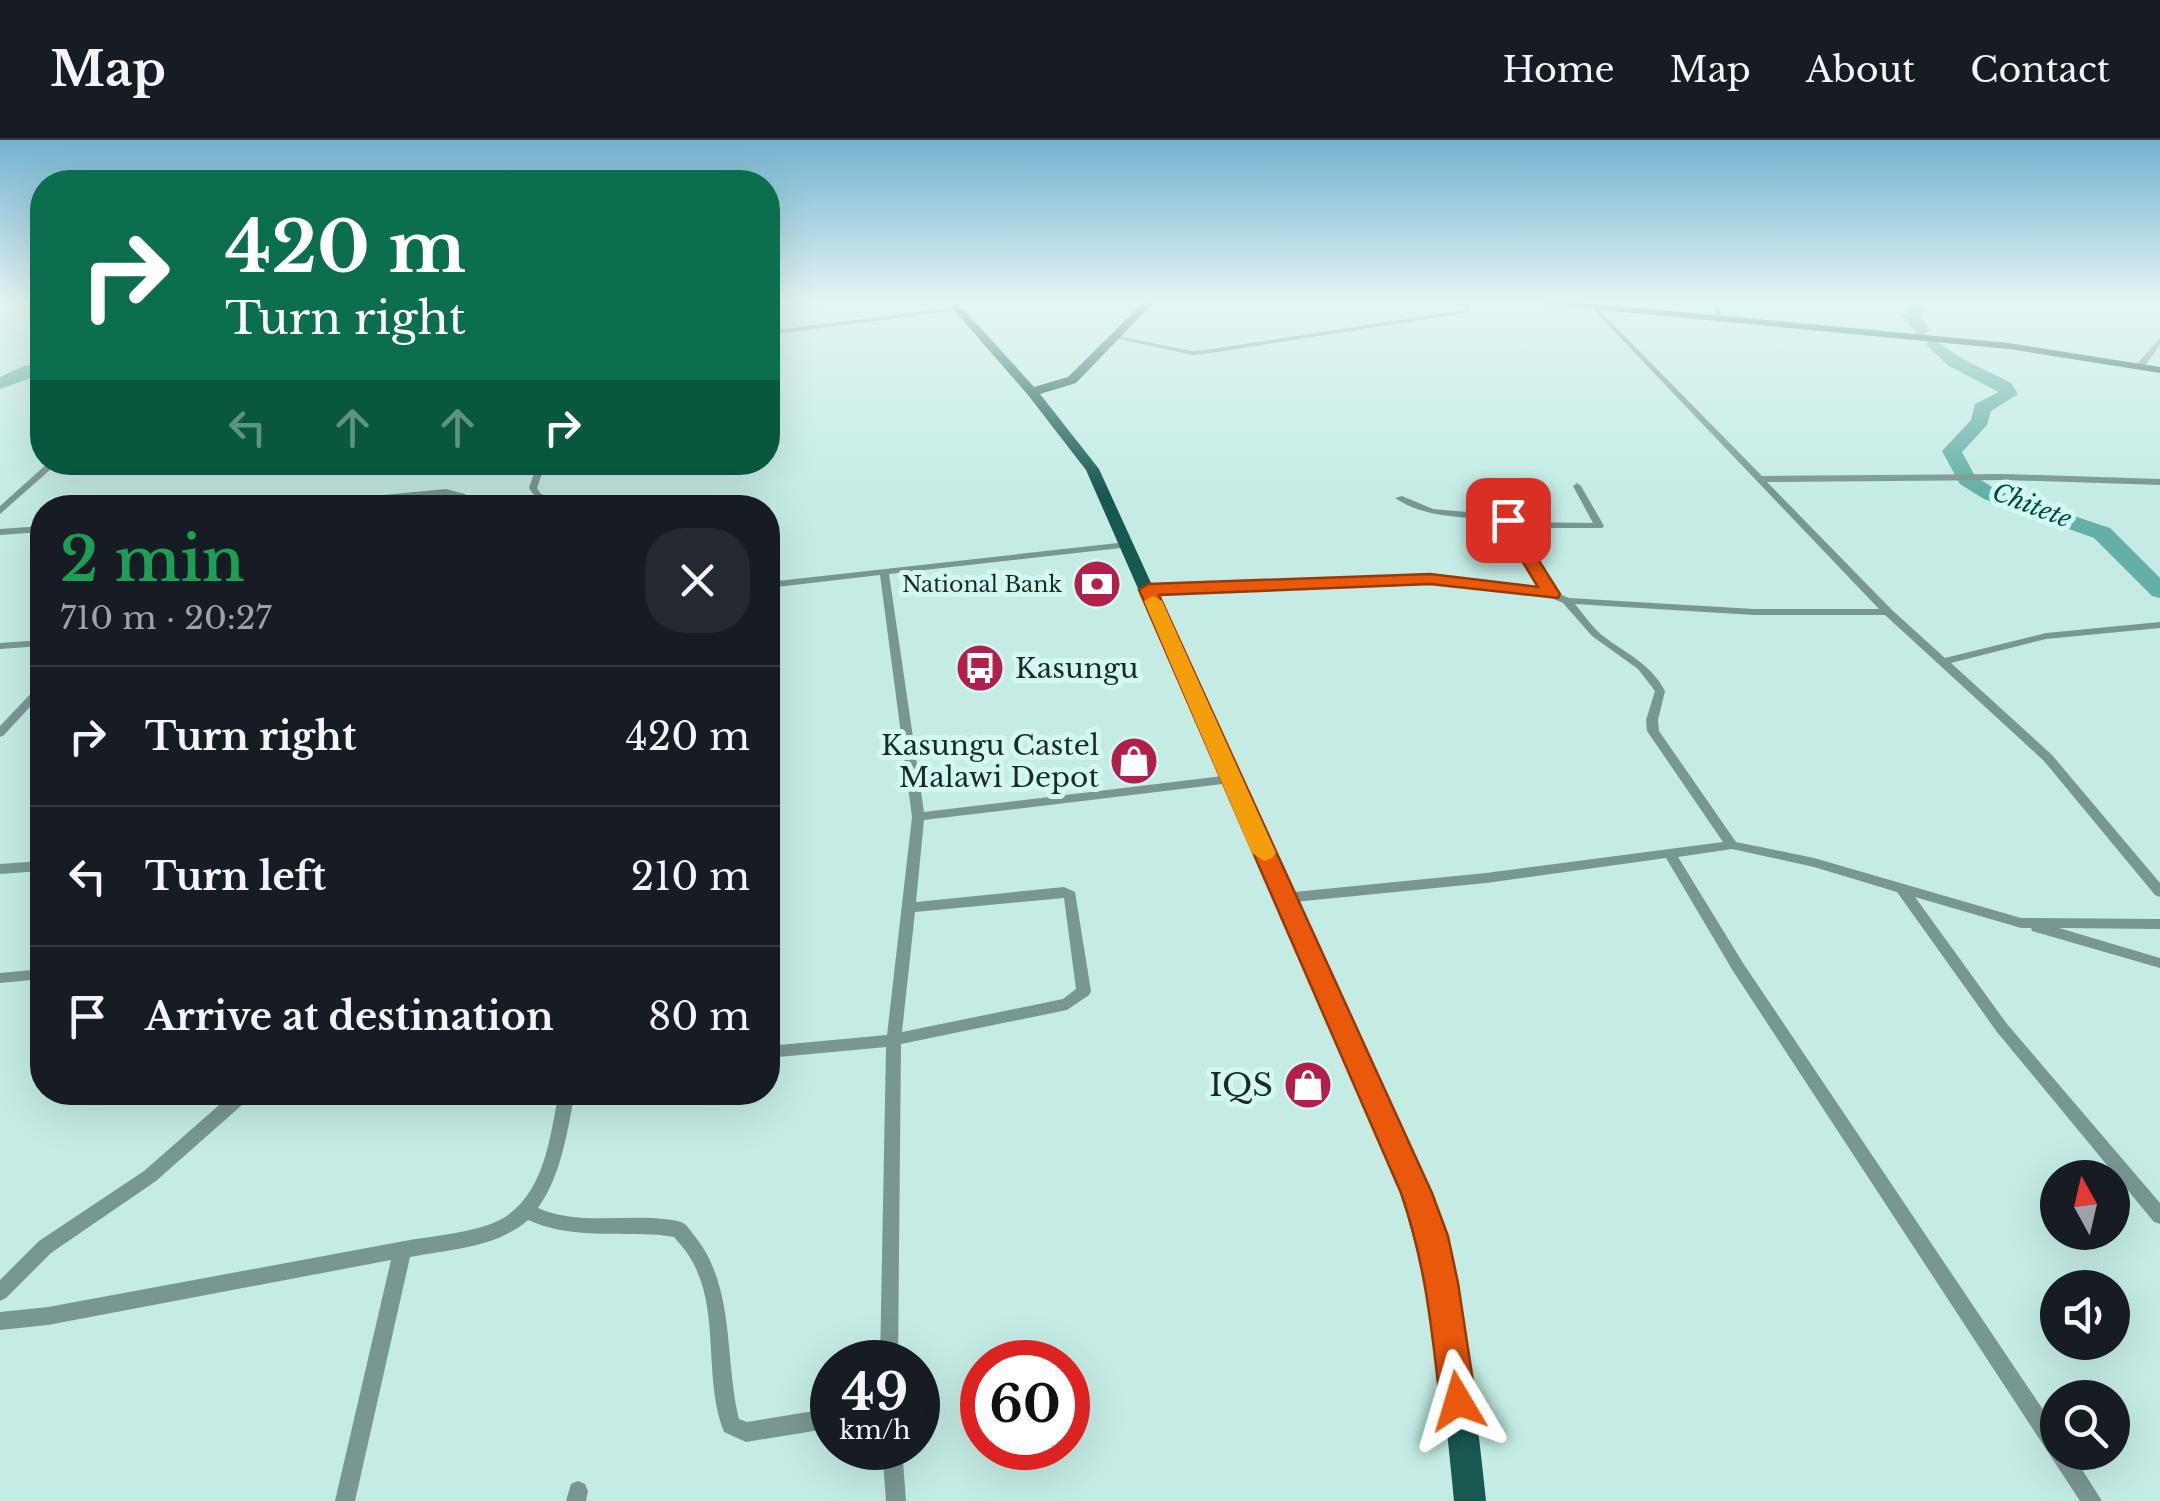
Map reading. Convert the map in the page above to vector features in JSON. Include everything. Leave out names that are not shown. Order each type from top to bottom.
[{"type":"main road","points":[[1007,365],[1087,460],[1402,1161],[1432,1236],[1442,1283],[1470,1501]]},
{"type":"main road","points":[[1032,392],[1066,384],[1085,365]]},
{"type":"main road","points":[[2130,365],[2160,370]]},
{"type":"street","points":[[1650,365],[1888,612],[2048,758],[2160,892]]},
{"type":"street","points":[[0,511],[40,475]]},
{"type":"street","points":[[1762,479],[2004,477],[2160,482]]},
{"type":"street","points":[[1399,498],[1423,512],[1493,517],[1522,525],[1600,526],[1577,486]]},
{"type":"street","points":[[414,495],[446,492],[458,495]]},
{"type":"street","points":[[1522,525],[1516,530],[1527,556],[1552,594]]},
{"type":"street","points":[[0,532],[30,529]]},
{"type":"street","points":[[780,585],[1127,546]]},
{"type":"street","points":[[884,572],[918,816],[894,1040],[890,1340]]},
{"type":"street","points":[[1148,590],[1430,579],[1552,594],[1567,601],[1754,612],[1888,612]]},
{"type":"street","points":[[1567,601],[1597,635],[1640,664],[1654,679],[1660,691],[1652,720],[1653,732],[1732,845]]},
{"type":"street","points":[[1944,662],[2014,642],[2160,625]]},
{"type":"street","points":[[0,646],[30,643]]},
{"type":"street","points":[[0,733],[30,701]]},
{"type":"street","points":[[918,816],[1231,780]]},
{"type":"street","points":[[1284,898],[1486,878],[1732,845],[1798,859],[2160,963]]},
{"type":"street","points":[[1669,852],[1738,967],[2040,1424]]},
{"type":"street","points":[[0,869],[30,867]]},
{"type":"street","points":[[1901,888],[2002,1028],[2160,1216]]},
{"type":"street","points":[[780,1051],[894,1040],[1067,1004],[1081,995],[1086,984],[1070,895],[1064,892],[908,908]]},
{"type":"street","points":[[2021,922],[2160,924]]},
{"type":"street","points":[[0,978],[30,975]]},
{"type":"street","points":[[0,1292],[44,1247],[150,1176],[230,1105]]},
{"type":"street","points":[[0,1321],[48,1316],[492,1233],[511,1226],[529,1212],[542,1191],[564,1105]]},
{"type":"street","points":[[529,1212],[546,1221],[565,1224],[679,1230],[700,1264],[714,1304],[731,1424],[746,1432],[810,1422]]},
{"type":"street","points":[[345,1501],[403,1248]]},
{"type":"street","points":[[894,1470],[896,1501]]},
{"type":"street","points":[[2071,1470],[2092,1501]]},
{"type":"waterway","name":"Chitete","points":[[1960,365],[2005,387],[2009,394],[1982,408],[1980,421],[1952,451],[1967,480],[1991,495],[2102,533],[2160,591]]},
{"type":"waterway","points":[[0,384],[30,370]]},
{"type":"slow traffic","points":[[1153,601],[1264,853]]},
{"type":"place","name":"National Bank","points":[[1097,584]]},
{"type":"place","name":"Kasungu","points":[[980,668]]},
{"type":"place","name":"Kasungu Castel Malawi Depot","points":[[1134,761]]},
{"type":"place","name":"IQS","points":[[1308,1085]]},
{"type":"route","points":[[1458,1401],[1442,1283],[1432,1236],[1416,1193],[1148,590],[1430,579],[1464,580],[1552,594],[1527,556],[1516,530],[1522,525],[1508,520]]}]
